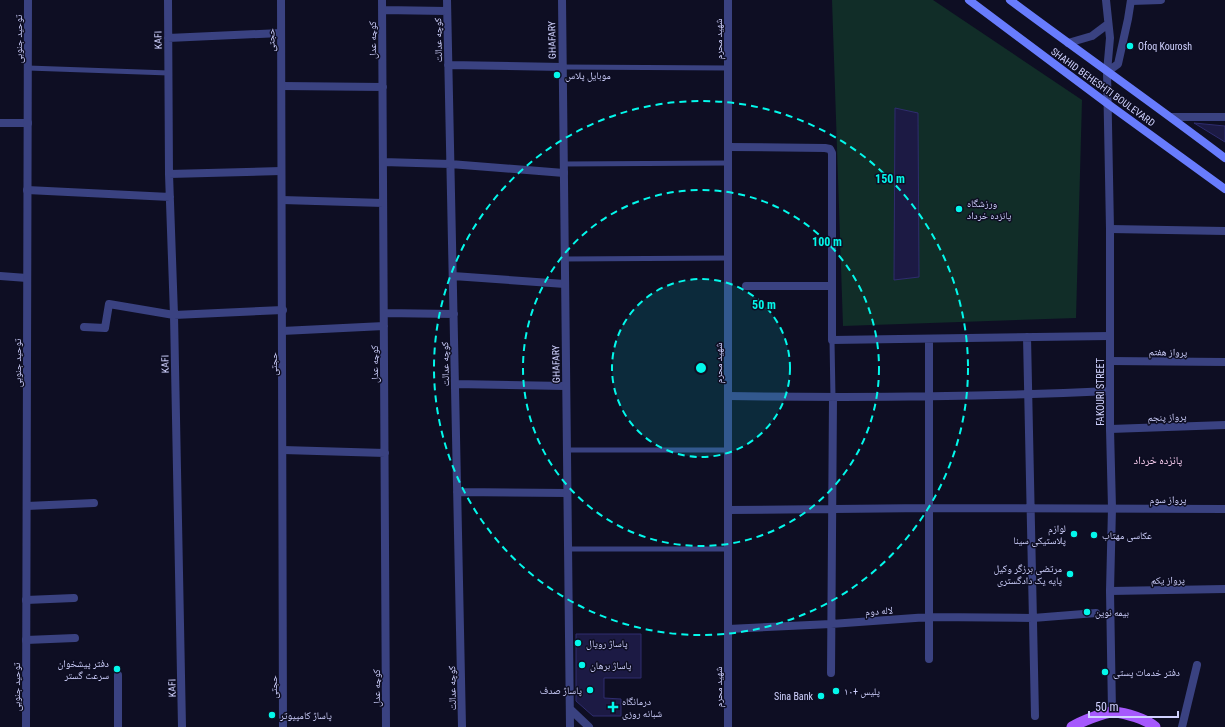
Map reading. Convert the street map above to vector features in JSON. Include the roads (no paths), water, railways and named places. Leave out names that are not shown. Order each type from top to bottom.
[{"type":"main road","name":"SHAHID BEHESHTI BOULEVARD","points":[[969,0],[1225,189]]},
{"type":"main road","name":"SHAHID BEHESHTI BOULEVARD","points":[[1010,0],[1225,158]]},
{"type":"main road","points":[[1072,727],[1084,721],[1112,712],[1136,718],[1155,726]]},
{"type":"street","name":"توحید جنوبی","points":[[26,727],[28,0]]},
{"type":"street","name":"KAFI","points":[[168,0],[169,174],[174,315],[182,727]]},
{"type":"street","name":"حجتی","points":[[281,0],[283,727]]},
{"type":"street","name":"کوچه عدل","points":[[382,0],[386,727]]},
{"type":"street","name":"کوچه عدالت","points":[[447,0],[462,727]]},
{"type":"street","name":"GHAFARY","points":[[562,0],[570,727]]},
{"type":"street","name":"شهید محرم","points":[[728,0],[728,727]]},
{"type":"street","name":"FAKOURI STREET","points":[[1106,0],[1110,38],[1107,72],[1110,229],[1110,429],[1112,508],[1110,591],[1112,712]]},
{"type":"street","points":[[1107,72],[1118,64],[1131,1],[1161,0]]},
{"type":"street","points":[[382,10],[447,11]]},
{"type":"street","points":[[1068,43],[1092,36],[1108,24]]},
{"type":"street","points":[[168,38],[281,33]]},
{"type":"street","points":[[448,65],[563,67]]},
{"type":"street","points":[[282,86],[383,87]]},
{"type":"street","points":[[1172,118],[1225,117]]},
{"type":"street","points":[[0,123],[28,123]]},
{"type":"street","points":[[728,147],[830,149],[832,153],[832,340],[1110,336]]},
{"type":"street","points":[[383,162],[450,164],[564,173]]},
{"type":"street","points":[[169,174],[281,171]]},
{"type":"street","points":[[27,190],[170,197]]},
{"type":"street","points":[[282,200],[383,203]]},
{"type":"street","points":[[1110,229],[1225,231]]},
{"type":"street","points":[[0,276],[27,278]]},
{"type":"street","points":[[453,276],[565,284]]},
{"type":"street","points":[[746,286],[831,286]]},
{"type":"street","points":[[84,327],[106,328],[109,304],[174,315],[282,310]]},
{"type":"street","points":[[384,313],[454,314]]},
{"type":"street","points":[[282,331],[384,326]]},
{"type":"street","points":[[1027,337],[1035,716]]},
{"type":"street","points":[[929,339],[929,659]]},
{"type":"street","name":"پرواز هفتم","points":[[1110,361],[1225,362]]},
{"type":"street","points":[[455,384],[566,386]]},
{"type":"street","points":[[728,396],[833,398],[1028,395],[1110,391]]},
{"type":"street","points":[[831,673],[833,398]]},
{"type":"street","name":"پرواز پنجم","points":[[1110,429],[1225,425]]},
{"type":"street","points":[[283,450],[384,453]]},
{"type":"street","points":[[458,492],[567,493]]},
{"type":"street","points":[[27,506],[94,503]]},
{"type":"street","name":"پرواز سوم","points":[[728,510],[929,508],[1225,509]]},
{"type":"street","name":"پرواز یکم","points":[[1110,591],[1225,589]]},
{"type":"street","points":[[26,600],[74,598]]},
{"type":"street","name":"لاله دوم","points":[[728,629],[929,617],[1033,618],[1096,613]]},
{"type":"street","points":[[26,640],[75,638]]},
{"type":"street","points":[[1182,727],[1196,666]]},
{"type":"street","points":[[118,675],[118,727]]},
{"type":"street","points":[[570,709],[589,727]]},
{"type":"lane","points":[[563,67],[728,68]]},
{"type":"lane","points":[[28,68],[169,73]]},
{"type":"lane","points":[[564,164],[728,163]]},
{"type":"lane","points":[[565,258],[728,258]]},
{"type":"lane","points":[[832,340],[833,398]]},
{"type":"lane","points":[[567,450],[728,450]]},
{"type":"lane","points":[[568,549],[728,549]]},
{"type":"place","name":"Ofoq Kourosh","points":[[1130,46]]},
{"type":"place","name":"موبایل پلاس","points":[[557,75]]},
{"type":"place","name":"ورزشگاه پانزده خرداد","points":[[959,209]]},
{"type":"place","name":"لوازم پلاستیکی سینا","points":[[1074,534]]},
{"type":"place","name":"عکاسی مهتاب","points":[[1094,535]]},
{"type":"place","name":"مرتضی برزگر وکیل پایه یک دادگستری","points":[[1070,574]]},
{"type":"place","name":"بیمه نوین","points":[[1087,612]]},
{"type":"place","name":"پاساژ رویال","points":[[578,643]]},
{"type":"place","name":"پاساژ برهان","points":[[582,665]]},
{"type":"place","name":"دفتر پیشخوان سرعت گستر","points":[[117,669]]},
{"type":"place","name":"دفتر خدمات پستی","points":[[1105,672]]},
{"type":"place","name":"پاساژ صدف","points":[[590,690]]},
{"type":"place","name":"پلیس +۱۰","points":[[836,691]]},
{"type":"place","name":"Sina Bank","points":[[821,696]]},
{"type":"place","name":"درمانگاه شبانه روزی","points":[[613,707]]},
{"type":"place","name":"پاساژ کامپیوتر","points":[[272,715]]},
{"type":"district","name":"پانزده خرداد","points":[[1158,460]]}]
